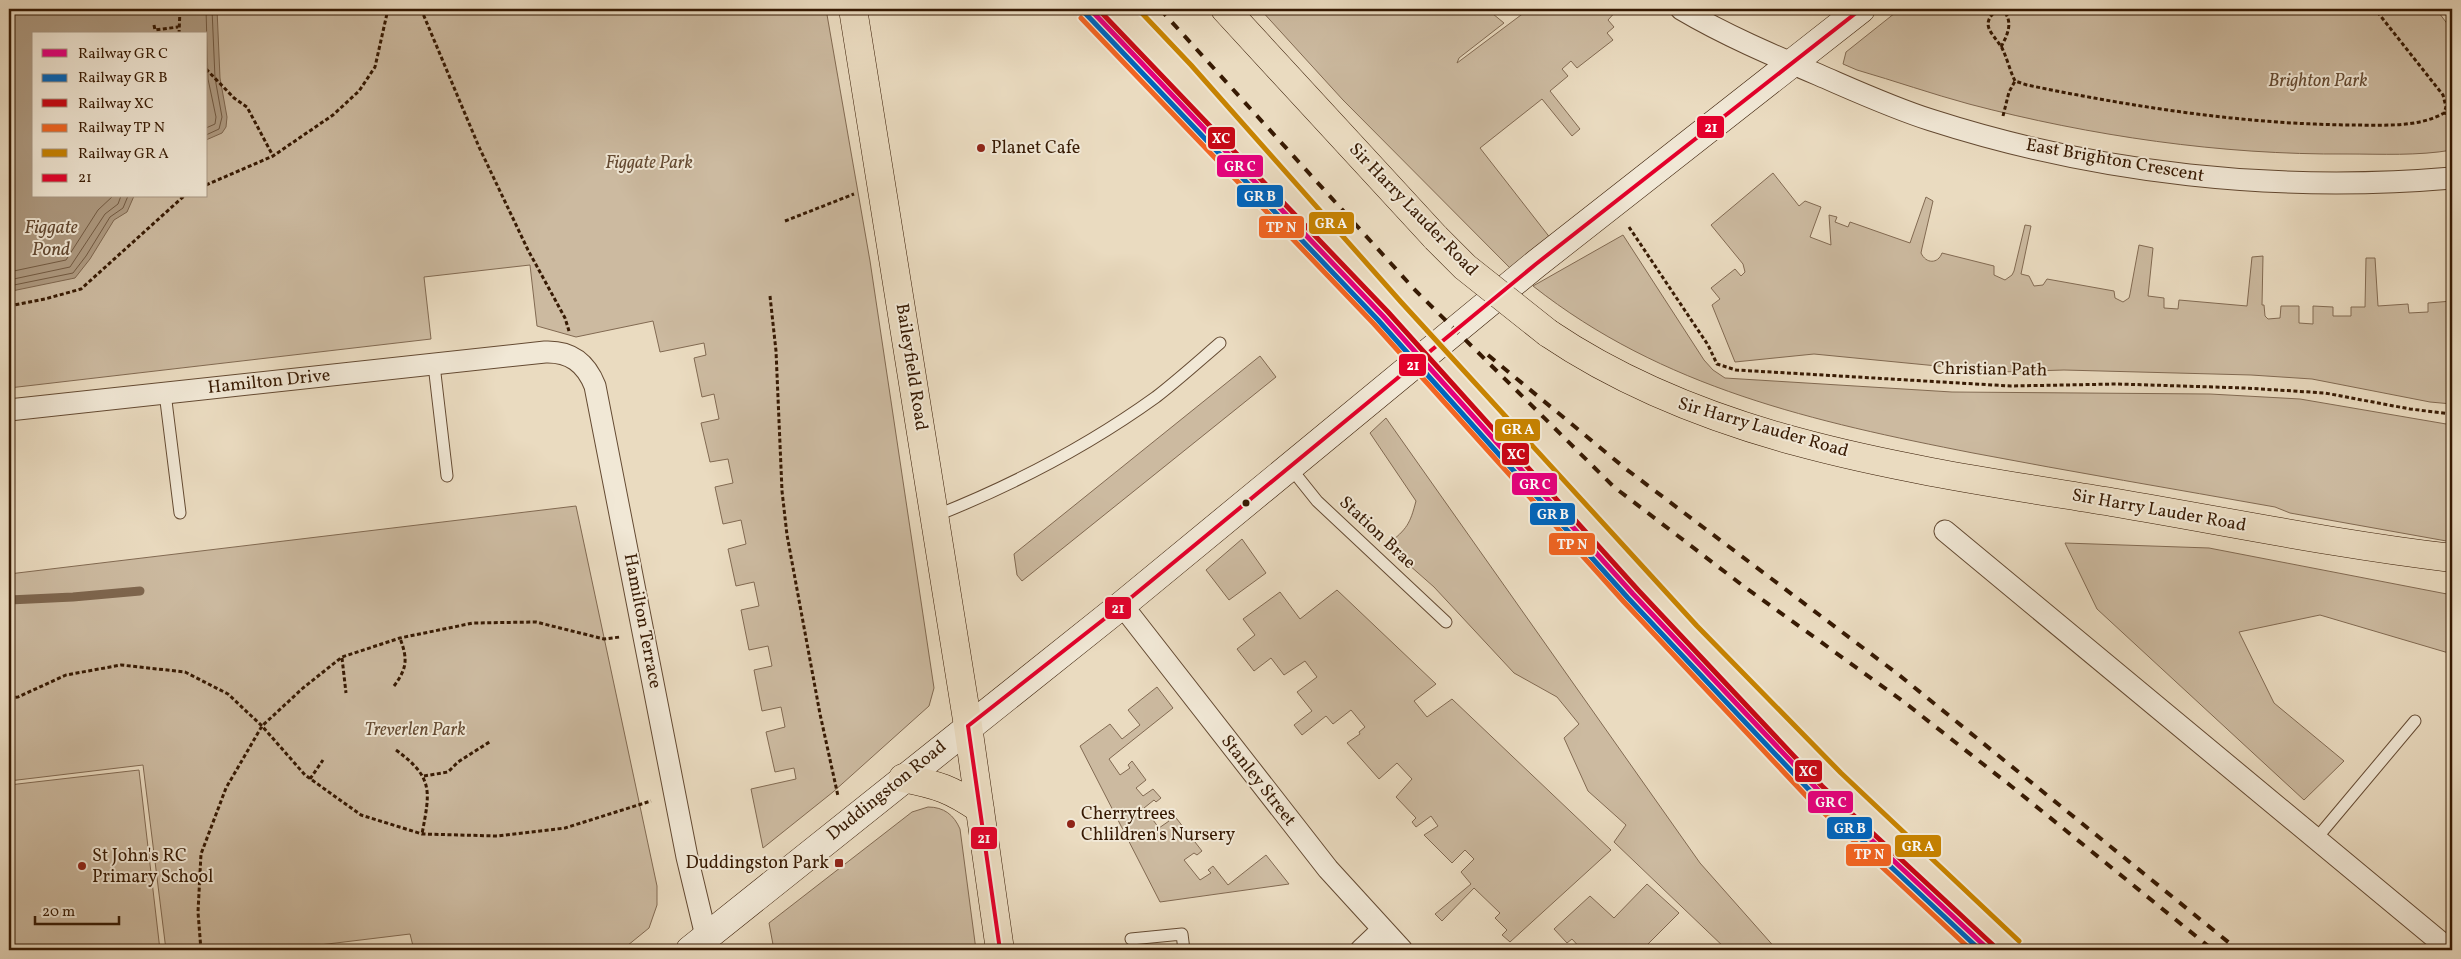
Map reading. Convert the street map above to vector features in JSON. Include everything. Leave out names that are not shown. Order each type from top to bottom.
[{"type":"main road","name":"Baileyfield Road","points":[[853,9],[968,726]]},
{"type":"main road","name":"Sir Harry Lauder Road","points":[[1225,9],[1465,267],[1548,333],[1615,374],[1671,401],[1761,430],[1847,453],[1990,483],[2416,554],[2452,558]]},
{"type":"main road","name":"Sir Harry Lauder Road","points":[[2416,554],[2452,564]]},
{"type":"main road","points":[[968,726],[1000,950]]},
{"type":"main road","points":[[903,778],[939,785],[956,792],[980,809]]},
{"type":"street","name":"East Brighton Crescent","points":[[1681,9],[1706,24],[1792,64],[1930,120],[1997,140],[2127,166],[2242,181],[2368,183],[2452,178]]},
{"type":"street","name":"Duddingston Road","points":[[698,943],[1122,605],[1351,415],[1614,203],[1861,9]]},
{"type":"street","name":"Hamilton Drive","points":[[9,410],[528,354],[552,352],[572,358]]},
{"type":"street","name":"Hamilton Terrace","points":[[572,358],[585,367],[595,386],[687,856],[698,943]]},
{"type":"street","points":[[1945,530],[2450,950]]},
{"type":"street","name":"Stanley Street","points":[[1122,605],[1328,869],[1402,950]]},
{"type":"street","points":[[1361,950],[1382,930]]},
{"type":"lane","points":[[935,516],[993,493],[1097,436],[1157,396],[1220,343]]},
{"type":"lane","points":[[434,365],[447,476]]},
{"type":"lane","points":[[165,394],[180,513]]},
{"type":"lane","name":"Station Brae","points":[[1289,466],[1317,501],[1446,622]]},
{"type":"lane","points":[[2316,839],[2416,721]]},
{"type":"lane","points":[[1131,939],[1182,934],[1184,950]]},
{"type":"path","points":[[178,32],[177,27],[180,9]]},
{"type":"path","points":[[208,184],[273,156],[333,115],[359,91],[374,67],[388,9]]},
{"type":"path","points":[[421,9],[479,147],[528,250],[565,318],[571,337],[572,358]]},
{"type":"path","points":[[1998,9],[1989,21],[1989,31],[2001,47],[2015,82]]},
{"type":"path","points":[[2001,47],[2009,32],[2010,21],[2002,9]]},
{"type":"path","points":[[2375,9],[2443,95],[2446,106],[2444,113]]},
{"type":"path","points":[[154,25],[155,32],[177,27]]},
{"type":"path","points":[[208,71],[234,98],[247,107],[273,156]]},
{"type":"path","points":[[2015,82],[2114,102],[2214,117],[2334,124],[2384,124],[2422,122],[2444,113],[2452,115]]},
{"type":"path","points":[[1997,140],[2009,92],[2015,82]]},
{"type":"path","points":[[785,221],[882,183]]},
{"type":"path","points":[[9,306],[45,300],[81,289],[182,198]]},
{"type":"path","name":"Christian Path","points":[[1614,203],[1708,345],[1717,364],[1736,370],[2011,386],[2118,384],[2245,388],[2325,393],[2410,409],[2452,414]]},
{"type":"path","points":[[770,296],[776,351],[782,491],[787,535],[820,714],[836,789],[848,822]]},
{"type":"path","points":[[201,950],[198,912],[201,854],[226,788],[262,726],[303,688],[342,658],[400,638],[473,623],[536,622],[604,639]]},
{"type":"path","points":[[394,686],[404,671],[405,653],[400,638]]},
{"type":"path","points":[[342,658],[346,693]]},
{"type":"path","points":[[9,698],[18,697],[66,675],[121,664],[185,672],[228,694],[262,726],[310,779],[361,815],[422,834],[497,836],[565,828],[639,804]]},
{"type":"path","points":[[424,776],[448,772],[458,762],[491,740]]},
{"type":"path","points":[[396,750],[414,764],[424,776],[428,803],[422,834]]},
{"type":"path","points":[[310,779],[323,760]]},
{"type":"green space","name":"Figgate Park","points":[[9,9],[826,9],[870,261],[934,688],[929,706],[833,792],[763,848],[751,789],[796,779],[794,768],[775,772],[766,732],[785,727],[781,707],[762,711],[754,670],[772,666],[768,646],[749,650],[741,610],[759,606],[754,582],[736,586],[728,549],[746,544],[741,520],[723,524],[715,487],[733,483],[728,459],[710,462],[701,423],[719,419],[714,394],[702,397],[694,358],[706,355],[704,343],[660,352],[653,321],[576,337],[537,326],[530,265],[424,277],[431,339],[9,388]]},
{"type":"green space","points":[[1260,9],[1487,9],[1504,23],[1459,58],[1457,63],[1529,9],[1618,9],[1608,20],[1614,27],[1607,33],[1613,40],[1577,68],[1571,61],[1562,69],[1568,76],[1550,91],[1580,129],[1572,136],[1542,99],[1480,148],[1551,239],[1514,272],[1343,100]]},
{"type":"green space","name":"Brighton Park","points":[[1900,9],[2436,9],[2452,30],[2452,150],[2400,154],[2300,153],[2204,147],[2156,141],[2062,125],[1969,104],[1843,64],[1846,52]]},
{"type":"green space","points":[[1773,173],[1799,206],[1805,201],[1821,207],[1810,237],[1831,245],[1829,215],[1837,217],[1835,222],[1848,227],[1850,222],[1910,243],[1926,197],[1933,201],[1921,253],[1923,257],[1929,261],[1935,261],[1942,253],[1994,266],[1994,275],[2005,280],[2014,271],[2025,225],[2031,226],[2021,274],[2029,276],[2034,286],[2043,285],[2047,279],[2114,291],[2115,298],[2123,302],[2129,298],[2139,245],[2153,248],[2148,296],[2164,298],[2164,308],[2178,309],[2179,300],[2247,306],[2252,257],[2263,256],[2262,305],[2264,305],[2265,316],[2268,319],[2280,318],[2281,306],[2299,306],[2299,323],[2313,324],[2313,306],[2333,307],[2333,316],[2351,316],[2351,307],[2365,307],[2366,258],[2375,258],[2378,306],[2408,304],[2409,313],[2428,312],[2428,303],[2452,301],[2452,404],[2430,402],[2312,379],[2251,375],[2064,370],[1999,372],[1814,354],[1735,362],[1712,305],[1720,299],[1711,288],[1735,269],[1741,276],[1745,272],[1743,264],[1711,225]]},
{"type":"green space","points":[[1623,235],[1704,360],[1713,370],[1725,378],[1952,392],[2210,394],[2300,399],[2452,425],[2452,542],[2290,513],[2275,507],[1914,441],[1798,413],[1742,396],[1687,375],[1634,351],[1582,321],[1533,286]]},
{"type":"green space","points":[[1260,356],[1276,377],[1022,581],[1017,575],[1014,554]]},
{"type":"green space","points":[[1386,418],[1700,863],[1777,950],[1727,950],[1614,842],[1626,825],[1588,791],[1564,738],[1579,724],[1557,697],[1514,673],[1434,587],[1392,550],[1388,544],[1407,526],[1416,501],[1370,433]]},
{"type":"green space","name":"Treverlen Park","points":[[576,506],[657,886],[657,905],[649,928],[622,950],[461,950],[460,948],[414,950],[410,934],[278,950],[166,950],[143,765],[9,781],[9,574]]},
{"type":"green space","points":[[1242,539],[1266,573],[1229,600],[1206,570]]},
{"type":"green space","points":[[2065,543],[2209,548],[2452,595],[2452,654],[2320,615],[2239,632],[2274,703],[2344,761],[2304,800],[2097,609]]},
{"type":"green space","points":[[1337,590],[1436,684],[1414,701],[1427,717],[1452,699],[1611,850],[1510,942],[1502,935],[1507,930],[1495,918],[1500,913],[1474,888],[1442,921],[1435,914],[1471,884],[1461,872],[1474,859],[1465,850],[1452,863],[1424,835],[1438,826],[1431,816],[1416,827],[1412,822],[1416,818],[1396,797],[1412,779],[1397,763],[1379,779],[1347,743],[1360,734],[1359,732],[1365,727],[1351,710],[1333,724],[1326,716],[1302,735],[1294,725],[1312,711],[1297,692],[1317,677],[1305,661],[1284,675],[1271,658],[1254,671],[1237,649],[1255,635],[1243,619],[1280,592],[1300,619]]},
{"type":"green space","points":[[1157,687],[1173,708],[1109,759],[1120,775],[1130,768],[1128,765],[1132,761],[1146,780],[1136,788],[1143,796],[1153,789],[1161,798],[1156,802],[1154,800],[1144,808],[1159,828],[1169,821],[1168,818],[1173,814],[1202,851],[1197,855],[1194,853],[1184,860],[1200,880],[1211,873],[1208,870],[1213,866],[1228,885],[1266,855],[1289,884],[1160,902],[1080,746],[1110,724],[1122,739],[1140,725],[1128,710]]},
{"type":"green space","name":"St John's RC Primary School","points":[[139,770],[160,950],[9,950],[9,785]]},
{"type":"green space","points":[[928,807],[944,810],[955,820],[960,829],[976,950],[774,950],[769,923],[912,812]]},
{"type":"green space","points":[[1647,884],[1679,913],[1642,950],[1582,950],[1572,939],[1567,943],[1554,929],[1590,896],[1614,918]]},
{"type":"water","name":"Figgate Pond","points":[[9,9],[217,9],[220,78],[227,117],[226,127],[222,133],[208,139],[208,32],[32,32],[32,198],[133,198],[127,212],[114,220],[90,259],[75,278],[9,291]]},
{"type":"waterway","points":[[9,600],[140,591]]},
{"type":"railway","points":[[1160,9],[1415,290],[1614,487],[1742,585],[1904,702],[2213,950]]},
{"type":"railway","points":[[1488,355],[1626,469],[1899,675],[2238,950]]},
{"type":"transit line","points":[[1090,9],[1383,316],[1633,594],[1818,790],[1989,950]]},
{"type":"transit line","points":[[1138,9],[1191,65],[1401,302],[1697,626],[1841,773],[2019,941]]},
{"type":"transit line","name":"21","points":[[968,726],[1122,605],[1536,264],[1861,9]]},
{"type":"transit line","points":[[1085,13],[1378,320],[1628,598],[1813,794],[1980,950]]},
{"type":"transit line","points":[[1081,18],[1374,324],[1624,602],[1809,799],[1971,950]]},
{"type":"transit line","name":"21","points":[[968,726],[1000,950]]},
{"type":"rail line","name":"XC","points":[[1098,9],[1388,312],[1638,590],[1822,786],[1993,945]]},
{"type":"place","name":"Planet Cafe","points":[[981,148]]},
{"type":"place","name":"Cherrytrees Chlildren's Nursery","points":[[1071,824]]},
{"type":"place","name":"Duddingston Park","points":[[839,863]]},
{"type":"place","name":"St John's RC Primary School","points":[[82,866]]}]
